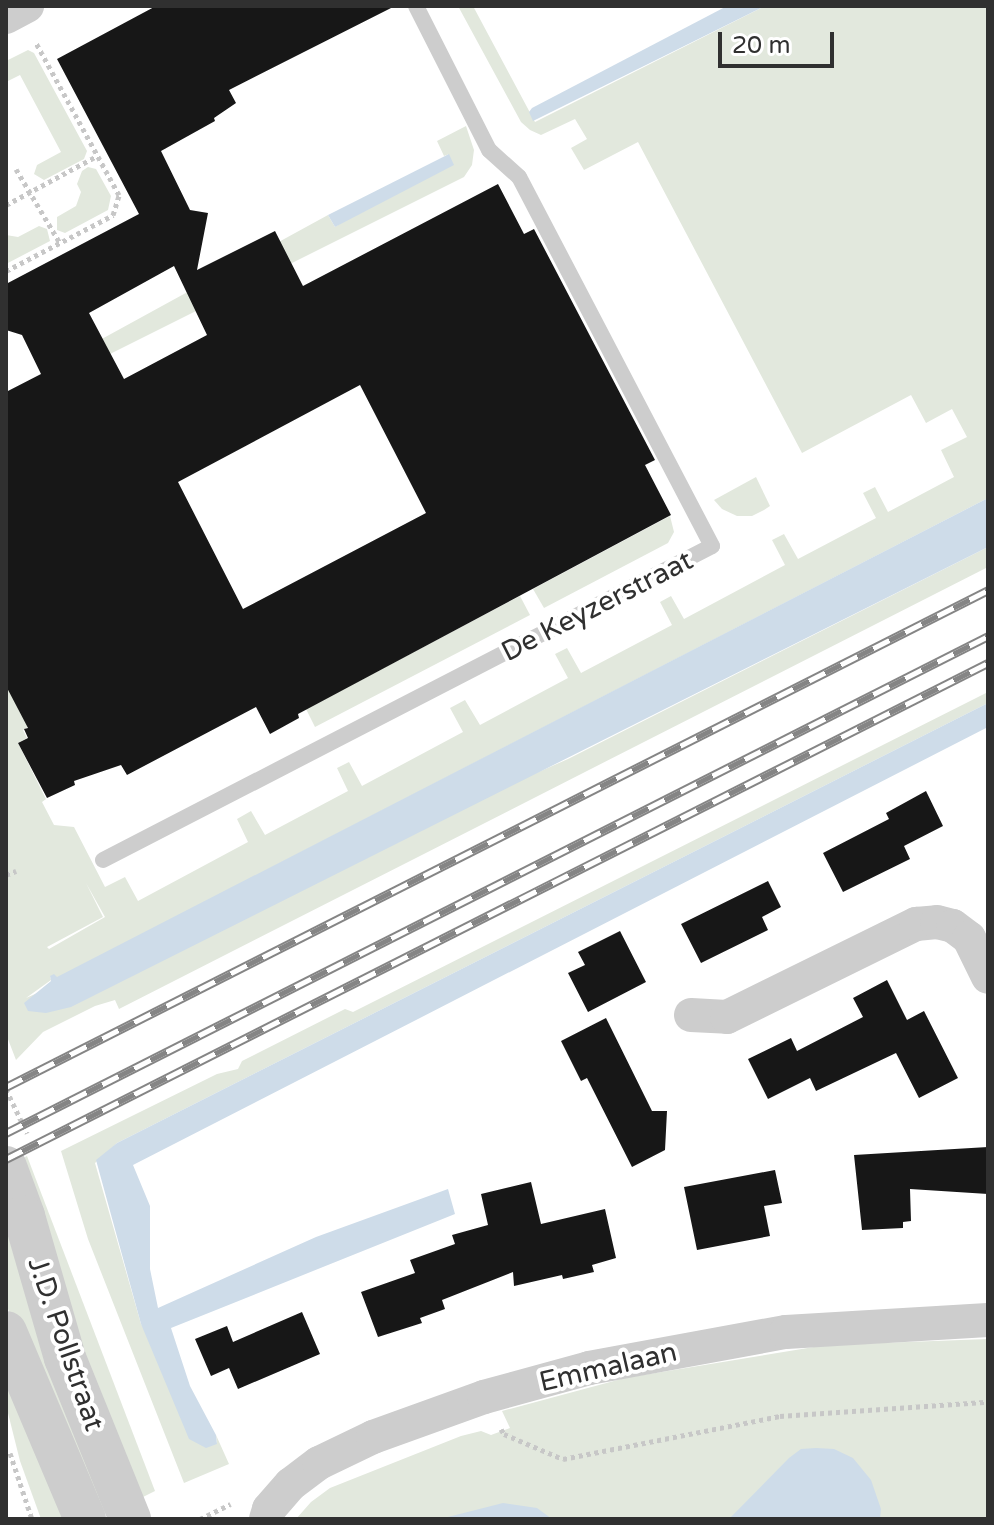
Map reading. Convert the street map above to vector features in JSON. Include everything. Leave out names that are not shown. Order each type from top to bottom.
[{"type":"street","points":[[691,1015],[727,1017],[916,924],[937,922],[953,926],[969,938],[988,977]]},
{"type":"street","name":"J.D. Pollstraat","points":[[6,1167],[24,1216],[65,1358],[130,1519]]},
{"type":"street","name":"Emmalaan","points":[[266,1519],[269,1509],[291,1484],[319,1463],[373,1437],[484,1397],[589,1368],[786,1332],[988,1320]]},
{"type":"street","name":"J.D. Pollstraat","points":[[6,1332],[85,1519]]},
{"type":"lane","name":"De Keyzerstraat","points":[[103,860],[712,546],[519,177],[489,150],[416,6]]},
{"type":"path","points":[[6,271],[113,215],[119,195],[17,11]]},
{"type":"path","points":[[6,205],[97,156]]},
{"type":"path","points":[[16,169],[32,191],[60,243]]},
{"type":"path","points":[[6,875],[16,871]]},
{"type":"path","points":[[484,1397],[504,1434],[563,1459],[780,1416],[988,1402]]},
{"type":"path","points":[[9,1446],[14,1474],[32,1519]]},
{"type":"shaded area","points":[[458,6],[473,6],[535,122],[765,6],[988,6],[988,498],[57,978],[50,976],[51,980],[26,998],[568,759],[988,547],[988,567],[119,1009],[115,1000],[95,1006],[43,1032],[16,1060],[6,1034],[6,685],[28,727],[23,730],[27,738],[18,743],[46,799],[42,802],[54,825],[74,827],[105,887],[125,877],[138,901],[248,842],[237,819],[251,811],[265,835],[348,791],[337,768],[349,762],[362,786],[463,732],[450,708],[465,700],[480,725],[568,678],[555,654],[567,648],[581,673],[672,625],[660,602],[671,596],[684,619],[785,565],[772,540],[784,534],[798,559],[876,518],[863,493],[875,487],[888,512],[954,477],[941,450],[967,437],[952,409],[926,423],[911,395],[802,453],[638,142],[584,170],[571,148],[587,139],[575,119],[541,135],[521,122]],"holes":[[[86,883],[105,917],[49,949],[47,947],[103,917]]]},
{"type":"shaded area","points":[[28,50],[34,53],[87,151],[84,159],[44,180],[34,174],[37,165],[61,152],[20,75],[6,82],[6,61]]},
{"type":"shaded area","points":[[466,126],[474,150],[472,165],[464,177],[54,382],[47,369],[328,215],[335,227],[449,154],[444,156],[437,141]]},
{"type":"shaded area","points":[[88,167],[96,169],[111,196],[108,210],[65,233],[57,230],[57,217],[76,206],[81,192],[77,184],[82,171]]},
{"type":"shaded area","points":[[39,226],[47,229],[50,241],[6,264],[6,235],[18,237]]},
{"type":"shaded area","points":[[756,477],[770,506],[764,510],[752,516],[737,516],[722,509],[714,500]]},
{"type":"shaded area","points":[[670,516],[674,532],[668,543],[544,608],[533,589]]},
{"type":"shaded area","points":[[520,596],[530,615],[315,727],[306,709]]},
{"type":"shaded area","points":[[988,692],[988,703],[117,1143],[95,1163],[141,1324],[217,1444],[216,1435],[229,1464],[184,1483],[88,1239],[61,1151],[217,1074],[238,1069],[242,1061],[345,1009],[353,1012]]},
{"type":"shaded area","points":[[27,1156],[155,1491],[133,1502],[17,1161]]},
{"type":"shaded area","points":[[6,1200],[113,1509],[93,1517],[6,1304]]},
{"type":"shaded area","points":[[988,1339],[988,1519],[296,1519],[311,1502],[330,1488],[461,1436],[481,1431],[491,1435],[510,1428],[502,1411],[625,1378],[826,1345]]},
{"type":"shaded area","points":[[6,1356],[72,1519],[41,1519],[20,1461],[6,1405]]},
{"type":"water","points":[[727,6],[765,6],[533,121],[529,112],[532,108]]},
{"type":"water","points":[[449,154],[454,165],[335,227],[328,215]]},
{"type":"water","points":[[988,498],[988,547],[71,1007],[46,1013],[28,1011],[24,1003],[51,981],[50,976],[54,974],[57,977]]},
{"type":"water","points":[[988,703],[988,727],[133,1165],[150,1206],[150,1269],[158,1308],[316,1237],[448,1189],[455,1214],[171,1328],[190,1386],[216,1435],[217,1444],[206,1448],[189,1439],[141,1324],[96,1160],[117,1143]]},
{"type":"water","points":[[801,1449],[834,1449],[853,1458],[871,1480],[881,1509],[880,1519],[729,1519],[789,1458]]},
{"type":"water","points":[[503,1503],[537,1508],[552,1519],[440,1519]]},
{"type":"building","points":[[156,6],[395,6],[229,90],[236,103],[214,118],[215,121],[161,151],[190,210],[208,213],[197,270],[275,231],[303,286],[498,184],[524,234],[534,229],[655,460],[645,465],[671,515],[298,714],[299,718],[270,734],[256,707],[127,775],[121,765],[74,781],[75,785],[47,798],[18,743],[28,738],[24,729],[28,728],[6,686],[6,392],[41,374],[22,335],[6,330],[6,284],[139,214],[57,59]],"holes":[[[174,266],[207,335],[124,379],[89,313]],[[360,385],[426,513],[243,609],[178,482]]]},
{"type":"building","points":[[926,791],[943,826],[904,846],[910,859],[843,892],[823,853],[889,819],[886,813]]},
{"type":"building","points":[[768,881],[781,907],[762,917],[768,930],[701,963],[681,924]]},
{"type":"building","points":[[620,931],[646,982],[588,1012],[568,973],[585,965],[578,952]]},
{"type":"building","points":[[887,980],[907,1020],[924,1011],[958,1078],[919,1098],[896,1053],[816,1091],[810,1078],[768,1099],[748,1059],[791,1038],[797,1051],[863,1017],[853,998]]},
{"type":"building","points":[[606,1018],[652,1111],[667,1111],[665,1150],[632,1167],[587,1078],[581,1081],[561,1041]]},
{"type":"building","points":[[988,1147],[988,1194],[910,1189],[911,1221],[903,1222],[903,1228],[862,1230],[854,1155]]},
{"type":"building","points":[[775,1170],[782,1203],[764,1206],[770,1236],[697,1250],[684,1187]]},
{"type":"building","points":[[531,1182],[541,1224],[605,1209],[616,1258],[592,1265],[594,1272],[563,1279],[562,1275],[514,1286],[513,1272],[442,1300],[445,1309],[420,1318],[422,1323],[378,1337],[361,1292],[415,1273],[410,1260],[455,1244],[452,1235],[488,1225],[481,1194]]},
{"type":"building","points":[[302,1312],[320,1354],[238,1389],[229,1368],[211,1376],[195,1339],[227,1326],[233,1342]]},
{"type":"railway","points":[[6,1087],[988,590]]},
{"type":"railway","points":[[6,1133],[988,636]]},
{"type":"railway","points":[[6,1159],[988,663]]}]
